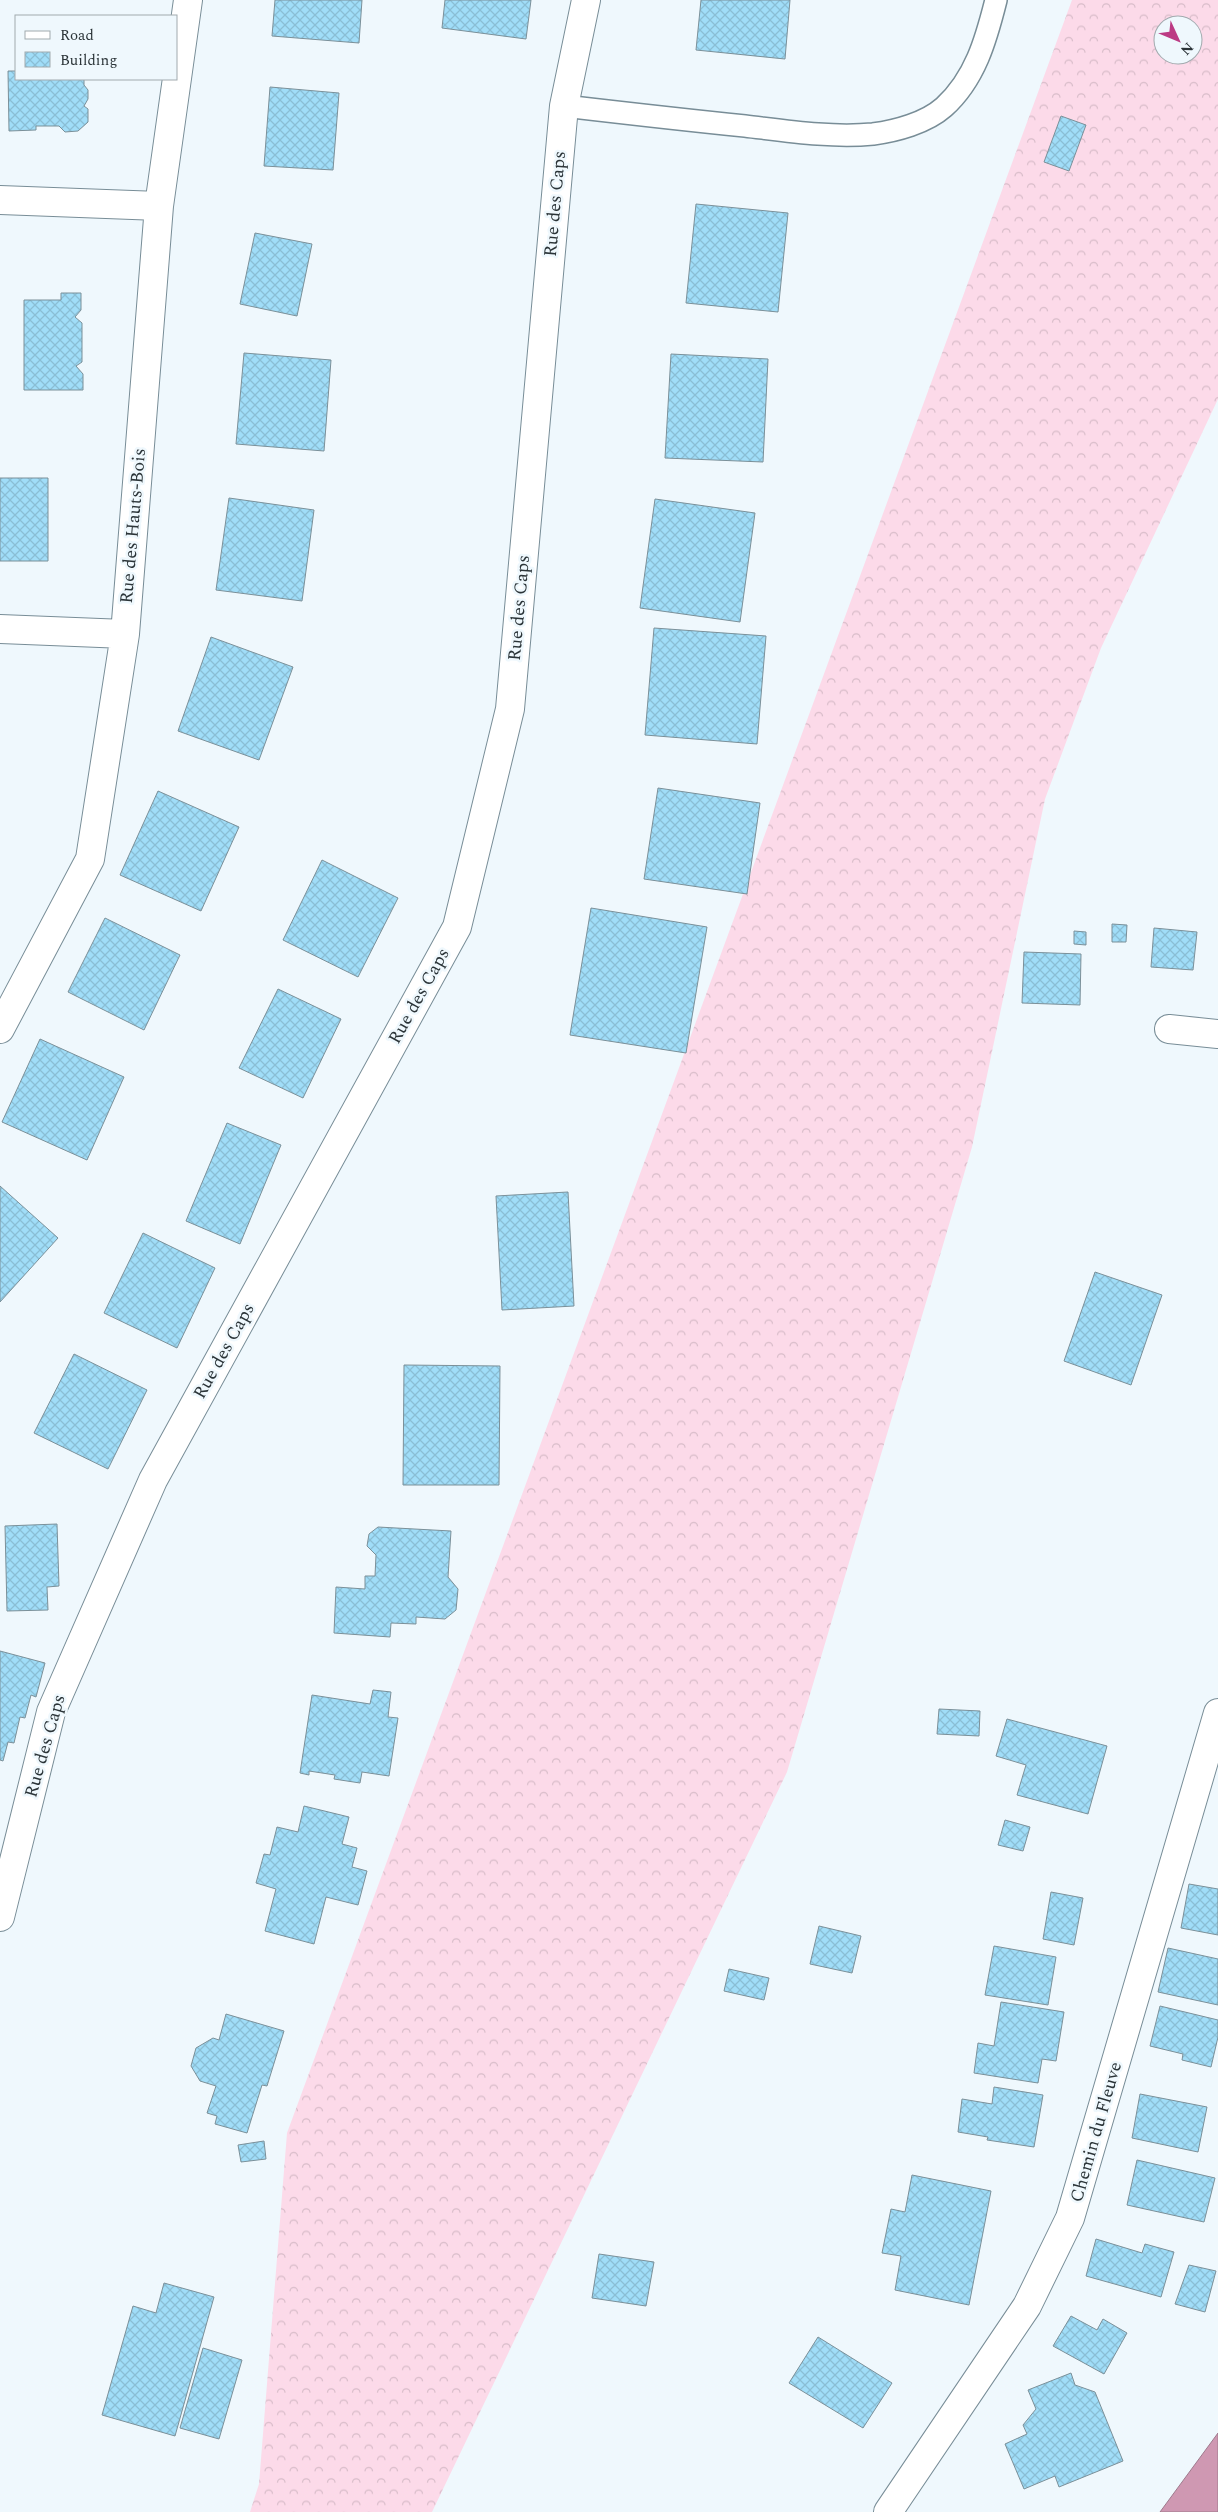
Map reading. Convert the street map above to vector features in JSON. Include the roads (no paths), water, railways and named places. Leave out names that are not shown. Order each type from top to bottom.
[{"type":"street","name":"Rue des Hauts-Bois","points":[[178,71],[188,0]]},
{"type":"street","name":"Rue des Caps","points":[[0,1917],[6,1864],[50,1712],[153,1480],[457,927],[510,709],[564,106],[586,0]]},
{"type":"street","name":"Rue des Hauts-Bois","points":[[1,1028],[90,859],[125,634],[159,206],[177,80]]},
{"type":"street","points":[[0,200],[159,206]]},
{"type":"street","points":[[0,629],[125,634]]},
{"type":"street","points":[[1169,1029],[1218,1034]]},
{"type":"street","name":"Chemin du Fleuve","points":[[888,2512],[1028,2306],[1070,2218],[1218,1713]]},
{"type":"lane","points":[[564,106],[796,132],[842,135],[875,133],[922,121],[943,108],[965,84],[984,44],[996,0]]}]
